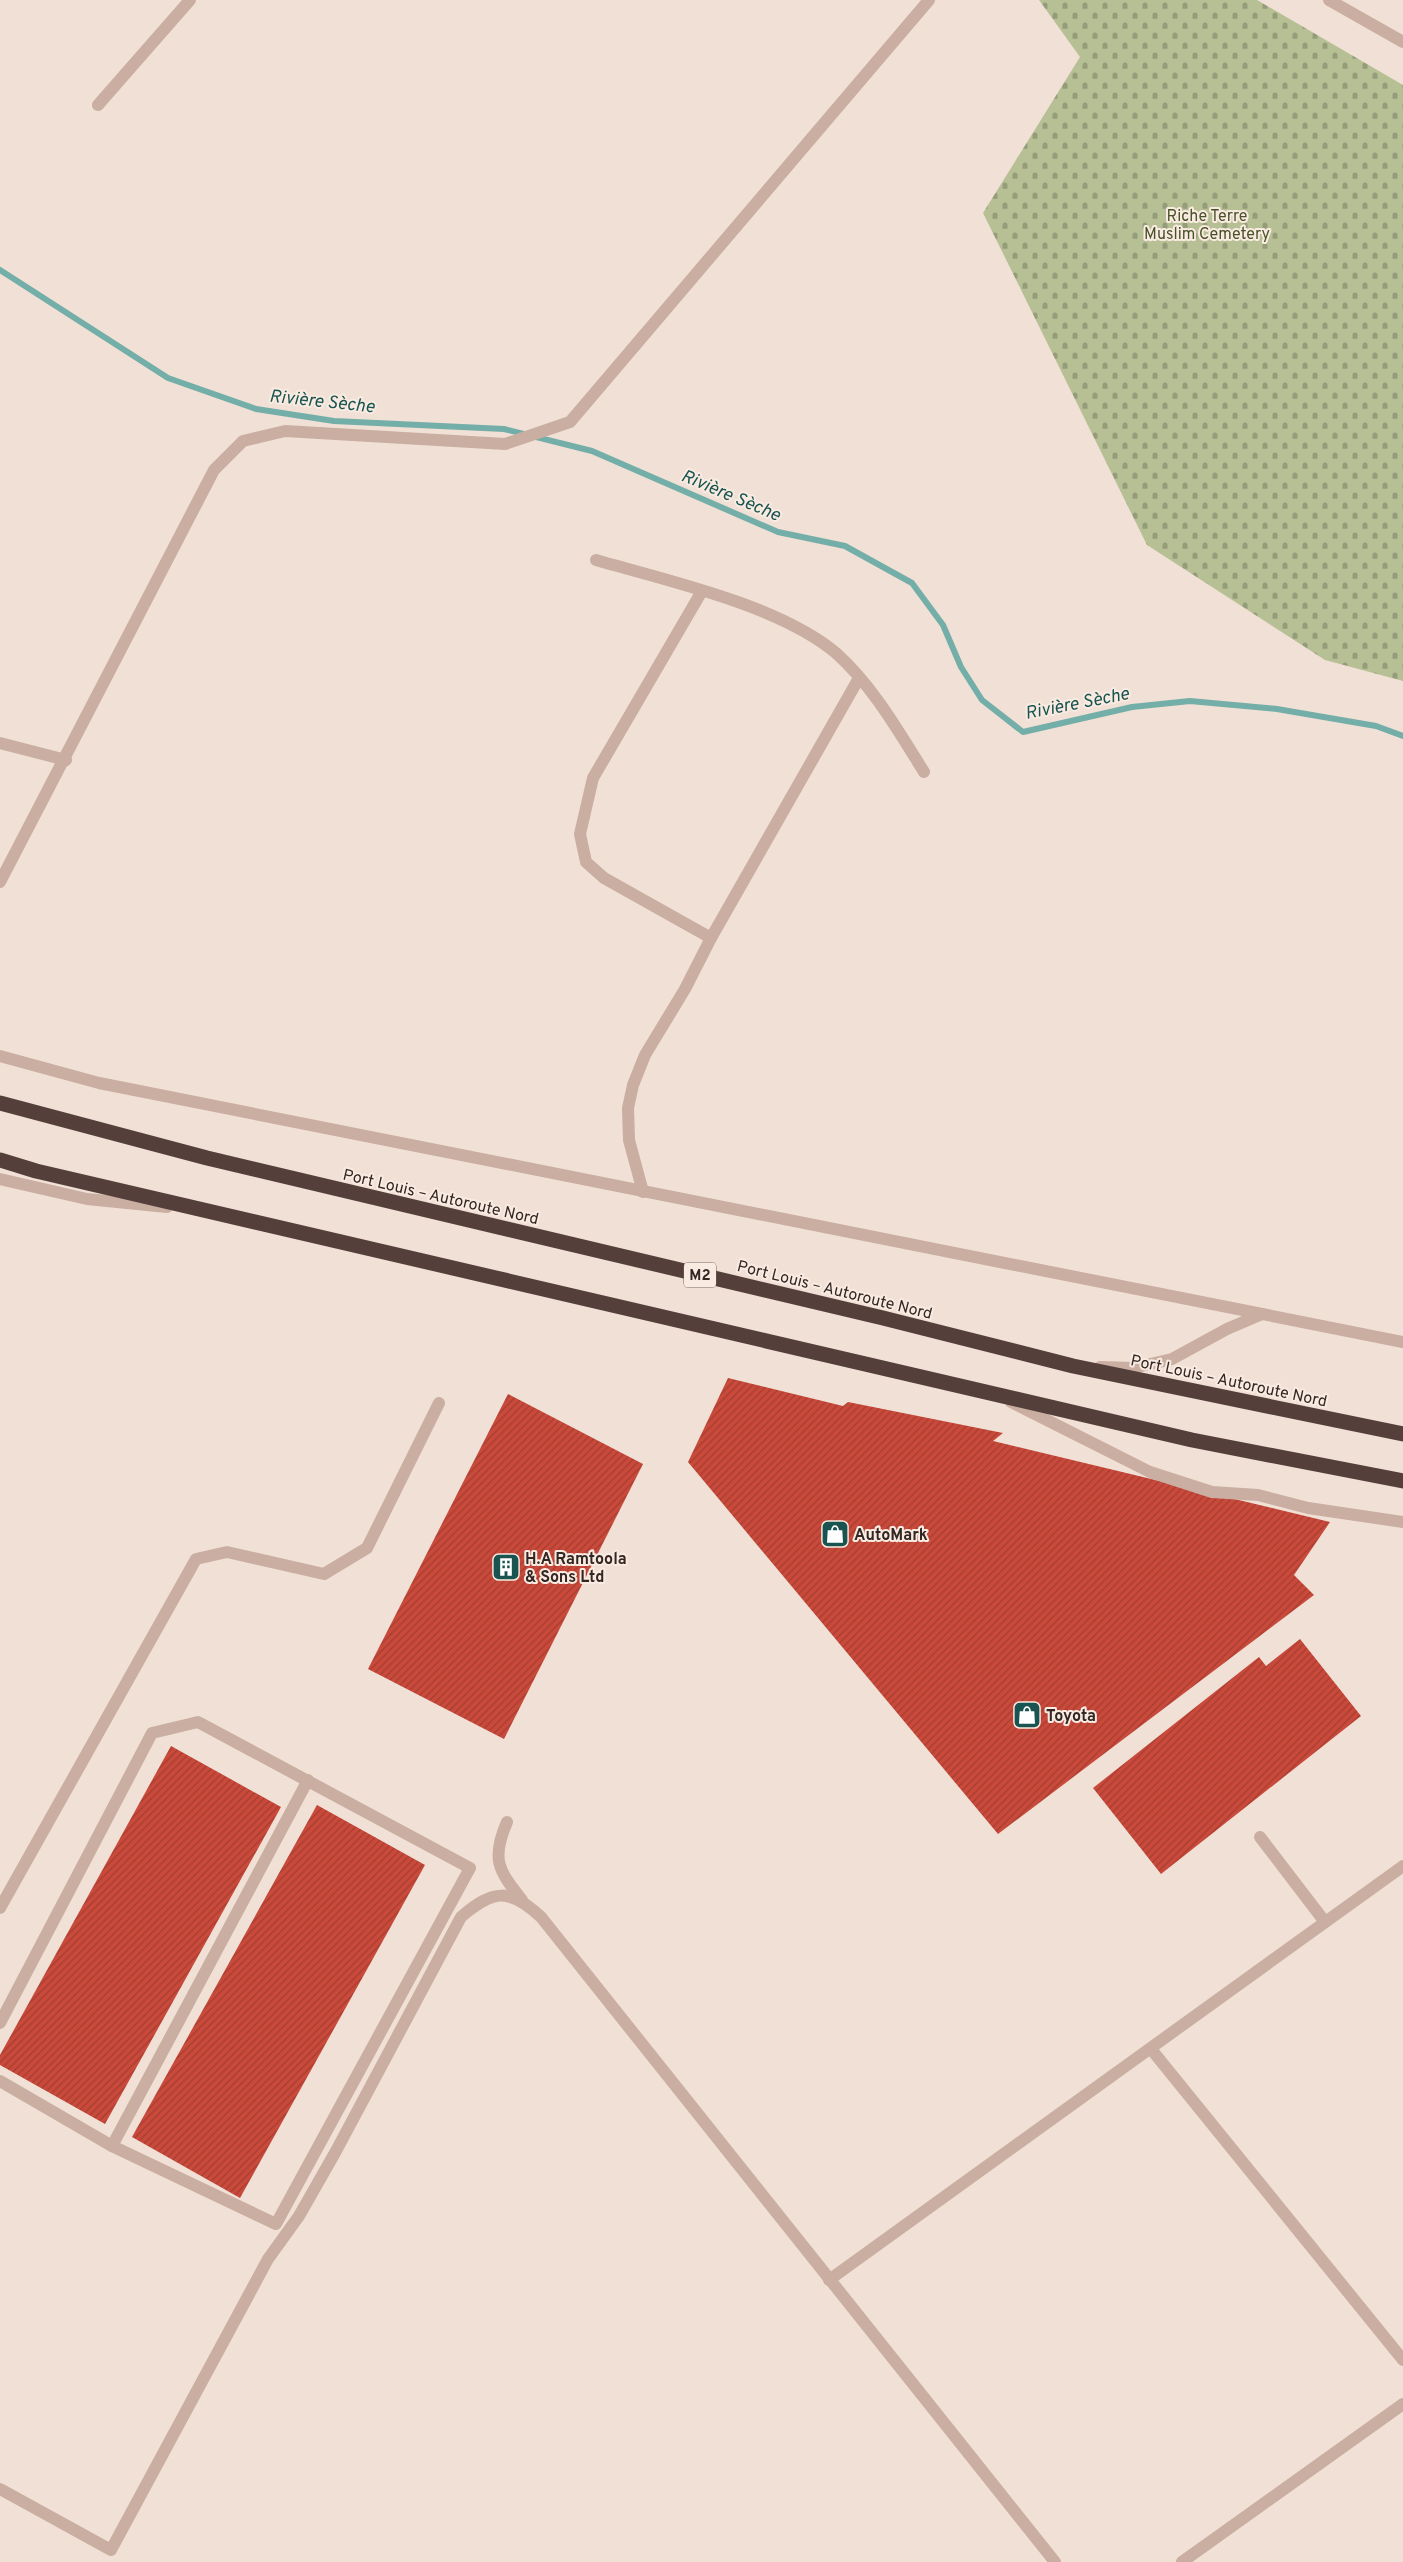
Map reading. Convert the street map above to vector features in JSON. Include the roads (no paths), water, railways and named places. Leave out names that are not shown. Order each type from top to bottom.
[{"type":"highway","name":"Port Louis – Autoroute Nord","points":[[0,1103],[207,1158],[883,1318],[1072,1366],[1403,1434]]},
{"type":"highway","points":[[0,1160],[36,1171],[205,1211],[1192,1440],[1403,1481]]},
{"type":"street","points":[[98,105],[190,0]]},
{"type":"street","points":[[0,882],[66,760],[214,470],[243,441],[285,432],[505,444],[570,422],[929,0]]},
{"type":"street","points":[[1329,0],[1403,42]]},
{"type":"street","points":[[596,560],[702,591],[775,616],[810,635],[836,654],[859,678],[900,733],[924,772]]},
{"type":"street","points":[[702,591],[593,778],[580,834],[586,862],[604,878],[711,938]]},
{"type":"street","points":[[643,1192],[629,1140],[628,1108],[632,1085],[645,1056],[685,989],[711,938],[859,678]]},
{"type":"street","points":[[0,743],[66,760]]},
{"type":"street","points":[[0,1056],[99,1083],[1403,1342]]},
{"type":"street","points":[[0,1179],[87,1199],[205,1211]]},
{"type":"street","points":[[1072,1366],[1134,1368],[1172,1359],[1227,1329],[1262,1314]]},
{"type":"street","points":[[998,1395],[1150,1472],[1212,1492],[1258,1495],[1308,1508],[1403,1522]]},
{"type":"street","points":[[0,1908],[196,1559],[227,1552],[324,1574],[367,1548],[439,1403]]},
{"type":"street","points":[[0,2023],[152,1733],[198,1722],[470,1868],[276,2224],[112,2146],[0,2081]]},
{"type":"street","points":[[112,2146],[308,1780]]},
{"type":"street","points":[[508,1822],[498,1842],[498,1862],[504,1878],[524,1902],[541,1917],[1055,2562]]},
{"type":"street","points":[[1260,1837],[1325,1922]]},
{"type":"street","points":[[829,2280],[1403,1866]]},
{"type":"street","points":[[0,2490],[111,2550],[268,2259],[299,2216],[336,2151],[461,1917],[491,1898],[506,1895],[524,1902]]},
{"type":"street","points":[[1151,2049],[1403,2360]]},
{"type":"street","points":[[1182,2562],[1403,2404]]},
{"type":"waterway","name":"Rivière Sèche","points":[[0,270],[168,378],[256,409],[334,421],[504,429],[592,451],[778,532],[845,546],[912,583],[943,625],[961,667],[982,700],[1023,732],[1132,707],[1190,701],[1277,709],[1376,726],[1403,736]]},
{"type":"place","name":"AutoMark","points":[[835,1534]]},
{"type":"place","name":"H.A Ramtoola & Sons Ltd","points":[[506,1567]]},
{"type":"place","name":"Toyota","points":[[1027,1715]]},
{"type":"park label","name":"Riche Terre Muslim Cemetery","points":[[1207,224]]}]
